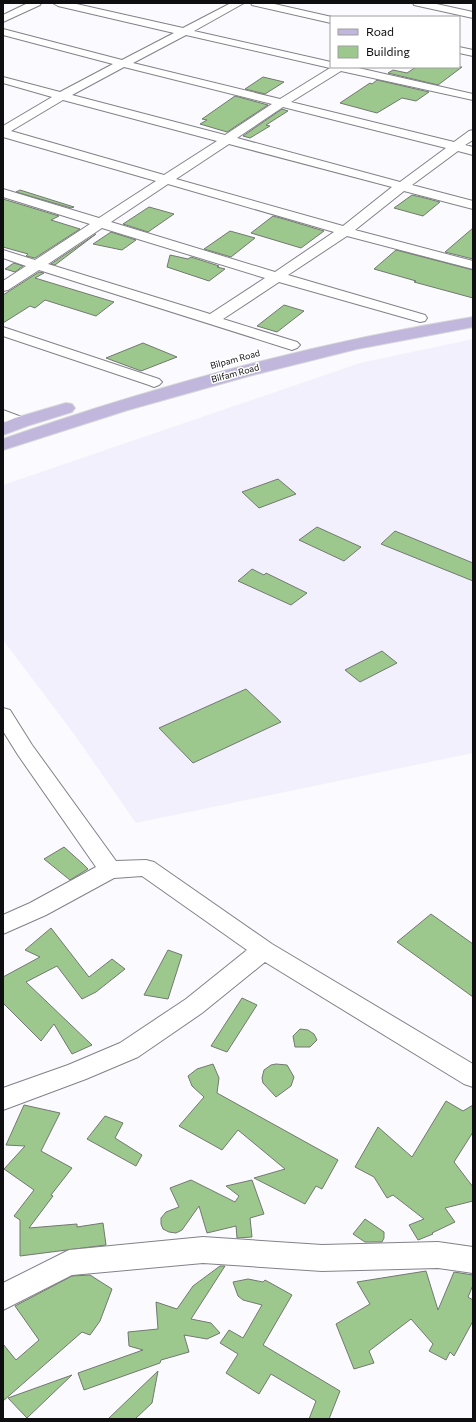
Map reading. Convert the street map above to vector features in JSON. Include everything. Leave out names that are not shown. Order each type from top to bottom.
[{"type":"main road","name":"Bilpam Road","points":[[3,430],[21,422],[154,382],[292,345],[368,328],[473,309]]},
{"type":"main road","name":"Bilfam Road","points":[[3,445],[93,414],[287,360],[401,334],[473,322]]},
{"type":"street","points":[[3,19],[36,3]]},
{"type":"street","points":[[58,3],[330,65]]},
{"type":"street","points":[[3,132],[63,96],[239,3]]},
{"type":"street","points":[[256,3],[330,20]]},
{"type":"street","points":[[420,8],[434,4],[473,15]]},
{"type":"street","points":[[3,32],[124,64],[473,151]]},
{"type":"street","points":[[460,50],[473,53]]},
{"type":"street","points":[[3,287],[226,139],[337,68]]},
{"type":"street","points":[[343,68],[473,97]]},
{"type":"street","points":[[3,80],[473,205]]},
{"type":"street","points":[[3,132],[345,231],[473,265]]},
{"type":"street","points":[[213,319],[345,231],[402,186],[473,134]]},
{"type":"street","points":[[3,193],[278,277],[420,318]]},
{"type":"street","points":[[3,254],[292,345]]},
{"type":"street","points":[[3,331],[154,382]]},
{"type":"street","points":[[3,415],[21,422]]},
{"type":"street","points":[[3,715],[25,750],[110,870]]},
{"type":"street","points":[[3,925],[38,909],[110,870],[146,868],[264,950],[473,1077]]},
{"type":"street","points":[[3,1098],[77,1072],[129,1050],[194,1006],[264,950]]},
{"type":"street","points":[[3,1297],[69,1263],[204,1250],[322,1258],[438,1255],[473,1260]]},
{"type":"shaded area","points":[[473,339],[473,753],[136,823],[74,734],[3,640],[3,485],[360,363]]},
{"type":"building","points":[[462,67],[438,85],[388,73],[393,70],[407,73],[414,68]]},
{"type":"building","points":[[263,77],[284,82],[265,94],[245,89]]},
{"type":"building","points":[[377,80],[429,92],[416,101],[402,98],[377,113],[340,103]]},
{"type":"building","points":[[235,96],[268,105],[227,132],[200,124],[207,120],[202,119]]},
{"type":"building","points":[[282,109],[288,111],[266,125],[270,126],[250,138],[243,136]]},
{"type":"building","points":[[20,190],[74,207],[71,208],[16,192]]},
{"type":"building","points":[[412,195],[440,202],[423,216],[394,208]]},
{"type":"building","points":[[3,199],[59,216],[51,220],[80,229],[35,258],[26,256],[28,254],[3,247]]},
{"type":"building","points":[[149,207],[174,214],[148,232],[123,224]]},
{"type":"building","points":[[273,216],[324,231],[301,248],[251,233]]},
{"type":"building","points":[[473,228],[473,259],[445,252]]},
{"type":"building","points":[[230,231],[255,238],[231,257],[204,249]]},
{"type":"building","points":[[111,232],[136,240],[122,250],[93,244]]},
{"type":"building","points":[[96,234],[55,265],[51,264]]},
{"type":"building","points":[[396,250],[473,270],[473,298],[414,282],[416,281],[374,269]]},
{"type":"building","points":[[170,255],[188,259],[191,257],[225,269],[209,281],[167,267]]},
{"type":"building","points":[[14,263],[23,266],[15,272],[5,269]]},
{"type":"building","points":[[39,272],[44,273],[35,278],[114,302],[96,316],[45,300],[35,308],[30,306],[3,323],[3,295]]},
{"type":"building","points":[[284,305],[304,311],[277,332],[257,326]]},
{"type":"building","points":[[143,343],[177,357],[141,371],[106,358]]},
{"type":"building","points":[[278,479],[296,494],[259,508],[242,492]]},
{"type":"building","points":[[317,527],[361,547],[344,561],[299,540]]},
{"type":"building","points":[[395,531],[473,563],[473,581],[381,544]]},
{"type":"building","points":[[252,569],[264,575],[266,573],[307,593],[291,605],[238,581]]},
{"type":"building","points":[[382,651],[397,663],[360,682],[345,670]]},
{"type":"building","points":[[246,689],[281,722],[193,763],[159,728]]},
{"type":"building","points":[[64,847],[88,869],[70,880],[44,859]]},
{"type":"building","points":[[431,914],[473,944],[473,997],[397,942]]},
{"type":"building","points":[[51,928],[89,977],[112,959],[125,969],[96,992],[82,999],[57,966],[26,982],[92,1045],[72,1054],[54,1024],[41,1041],[3,1003],[3,977],[40,957],[25,950]]},
{"type":"building","points":[[168,950],[182,955],[168,999],[144,995]]},
{"type":"building","points":[[242,998],[257,1005],[227,1052],[211,1046]]},
{"type":"building","points":[[300,1029],[308,1030],[314,1034],[317,1040],[310,1047],[295,1047],[293,1036]]},
{"type":"building","points":[[213,1064],[219,1078],[217,1093],[338,1160],[322,1189],[316,1186],[305,1204],[254,1178],[285,1169],[238,1130],[222,1150],[179,1126],[204,1097],[192,1086],[188,1076],[197,1069]]},
{"type":"building","points":[[271,1065],[287,1065],[294,1077],[291,1086],[276,1097],[263,1083],[262,1078],[264,1070]]},
{"type":"building","points":[[446,1101],[463,1111],[473,1105],[473,1132],[454,1162],[473,1187],[473,1201],[445,1208],[455,1222],[418,1240],[409,1225],[424,1219],[393,1195],[387,1198],[374,1177],[355,1167],[378,1127],[412,1157]]},
{"type":"building","points":[[24,1105],[60,1113],[41,1151],[72,1168],[51,1195],[53,1196],[29,1228],[77,1224],[77,1227],[103,1223],[106,1245],[20,1256],[20,1220],[14,1216],[34,1190],[4,1169],[25,1146],[6,1145]]},
{"type":"building","points":[[105,1116],[123,1123],[115,1138],[142,1155],[136,1166],[87,1139]]},
{"type":"building","points":[[191,1180],[235,1202],[239,1196],[226,1186],[252,1180],[264,1214],[250,1218],[252,1237],[237,1238],[236,1226],[207,1233],[199,1206],[182,1230],[176,1233],[163,1229],[161,1218],[166,1212],[179,1207],[170,1188]]},
{"type":"building","points":[[365,1219],[384,1232],[382,1242],[365,1242],[353,1234]]},
{"type":"building","points":[[220,1266],[225,1266],[191,1319],[211,1323],[220,1333],[207,1339],[184,1335],[189,1352],[161,1360],[160,1363],[84,1390],[78,1373],[143,1350],[129,1346],[128,1332],[158,1329],[156,1302],[177,1309],[193,1286]]},
{"type":"building","points":[[426,1271],[438,1310],[454,1272],[473,1275],[473,1285],[468,1297],[473,1300],[473,1321],[454,1356],[450,1352],[446,1360],[429,1351],[433,1344],[411,1319],[369,1351],[374,1363],[354,1369],[336,1324],[370,1304],[357,1282]]},
{"type":"building","points":[[90,1275],[112,1289],[100,1321],[90,1335],[82,1332],[3,1401],[3,1344],[16,1360],[39,1340],[15,1306],[72,1276]]},
{"type":"building","points":[[248,1279],[263,1282],[265,1280],[292,1295],[263,1345],[340,1391],[329,1419],[309,1419],[316,1401],[271,1374],[259,1394],[226,1373],[238,1354],[220,1343],[229,1330],[243,1338],[262,1305],[243,1300],[238,1296],[233,1282]]},
{"type":"building","points":[[158,1371],[152,1403],[135,1419],[108,1419]]},
{"type":"building","points":[[72,1375],[27,1418],[8,1398]]}]
